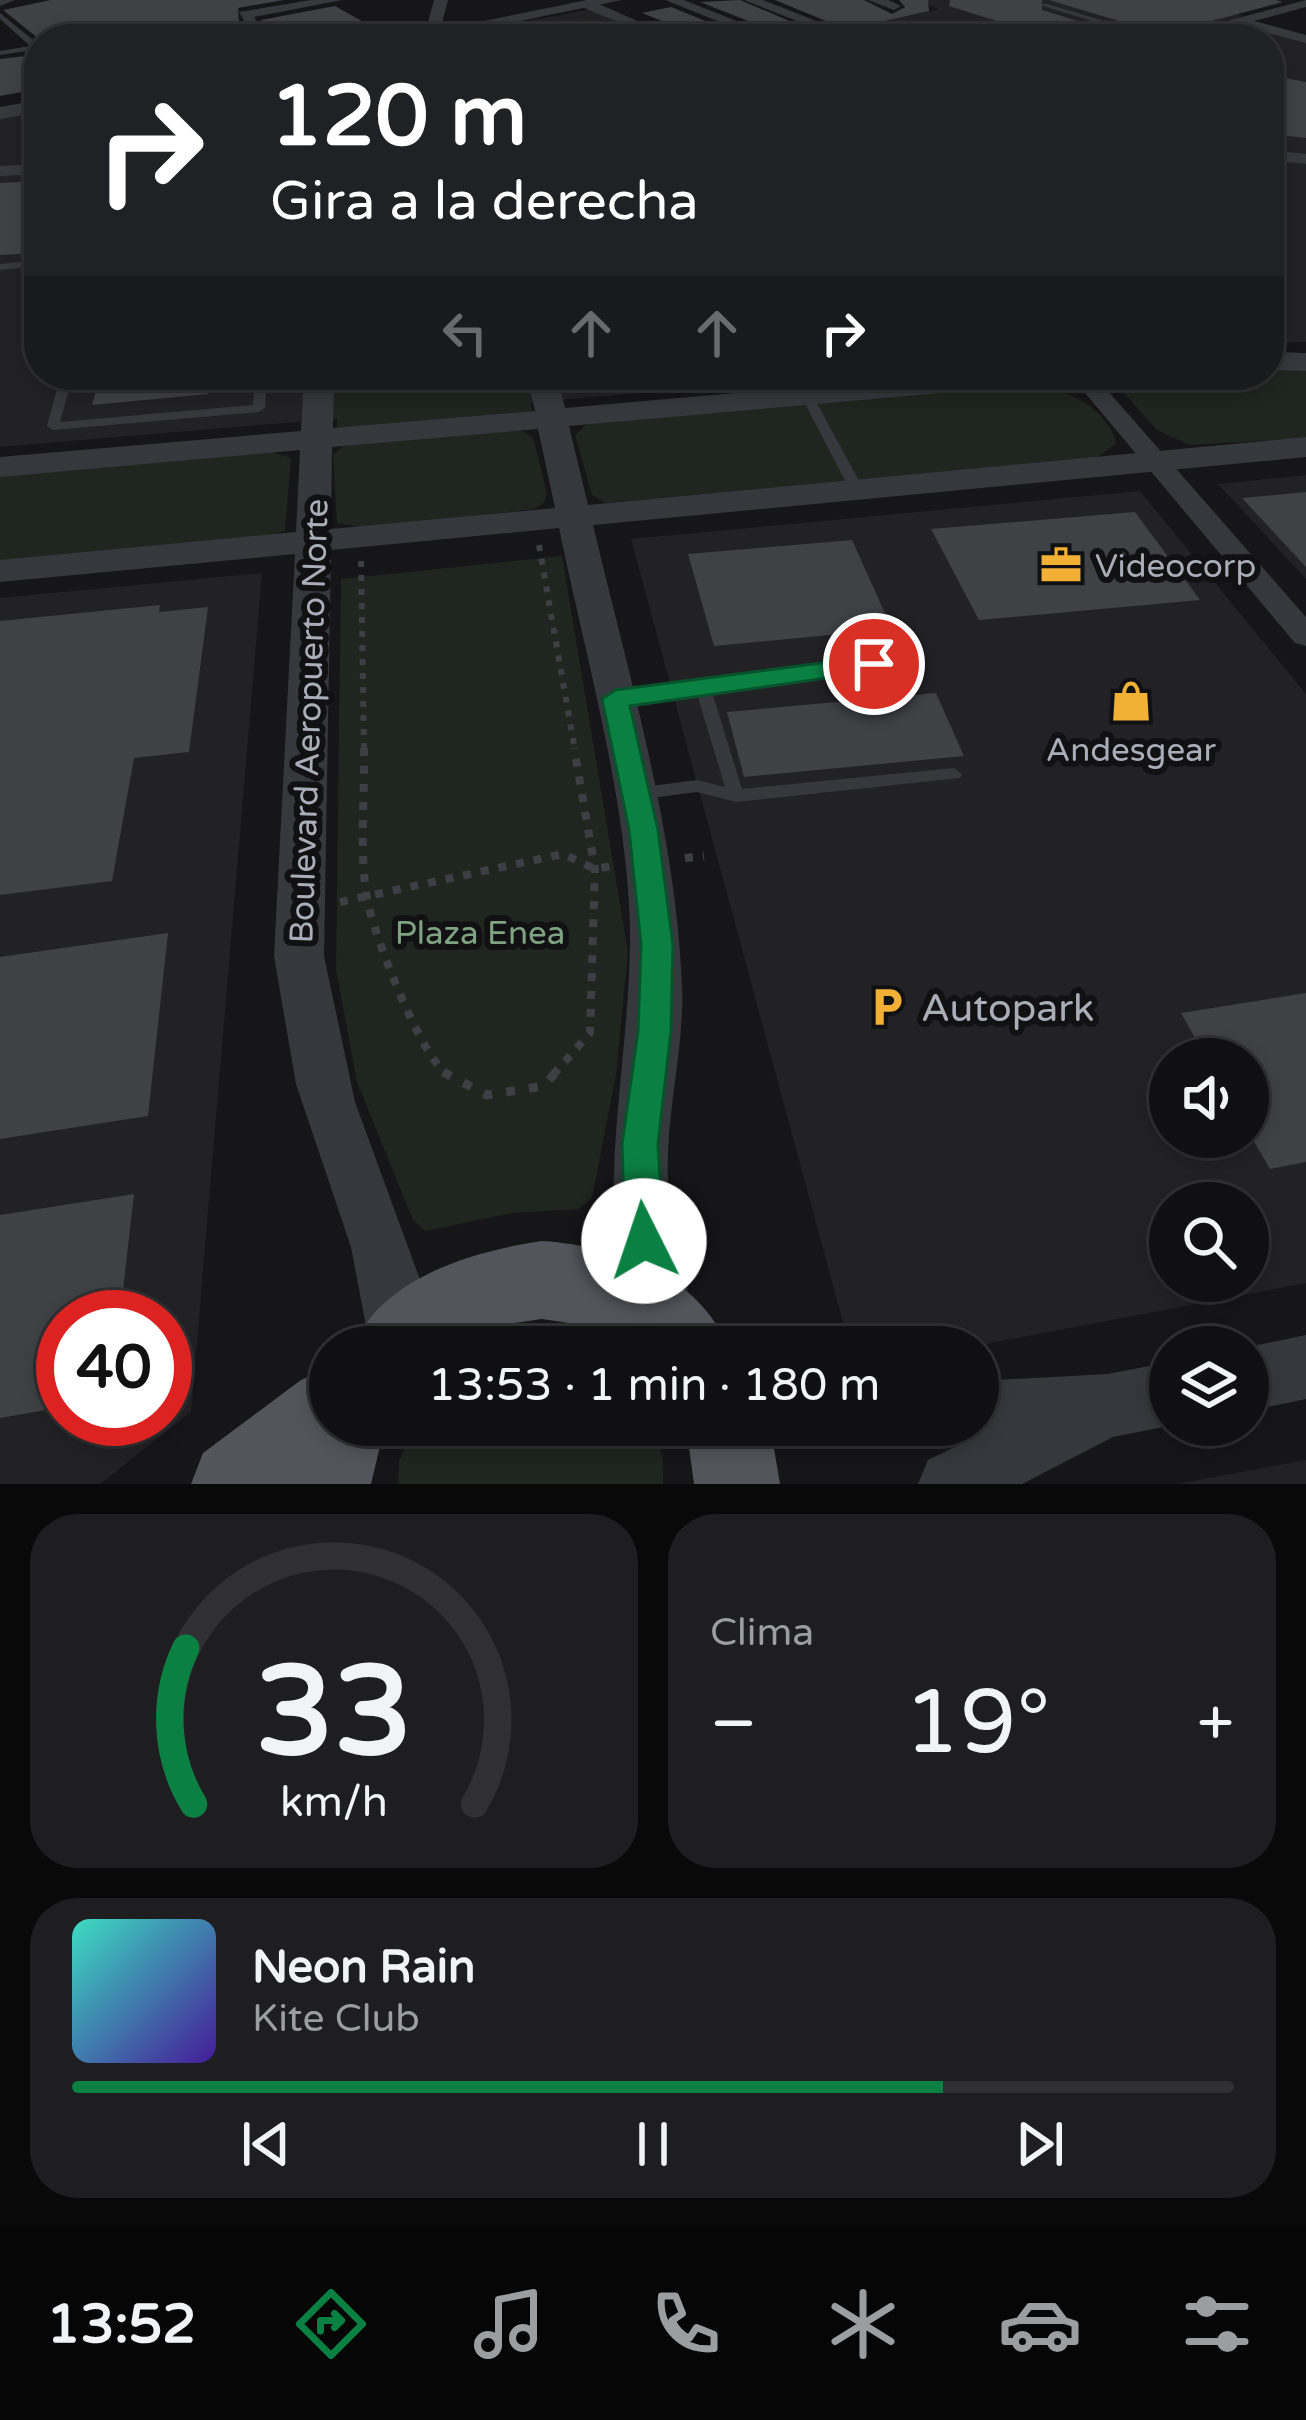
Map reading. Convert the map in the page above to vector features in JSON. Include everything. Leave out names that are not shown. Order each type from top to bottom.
[{"type":"main road","points":[[421,1326],[458,1299],[523,1279],[595,1284],[663,1326]]},
{"type":"main road","points":[[234,1484],[309,1425]]},
{"type":"main road","points":[[328,1484],[338,1446]]},
{"type":"main road","points":[[731,1446],[737,1484]]},
{"type":"street","points":[[254,24],[244,15],[335,0]]},
{"type":"street","points":[[492,24],[614,0]]},
{"type":"street","points":[[672,0],[735,24]]},
{"type":"street","points":[[751,0],[817,24]]},
{"type":"street","points":[[797,0],[834,13]]},
{"type":"street","points":[[875,0],[894,7]]},
{"type":"street","points":[[1224,24],[1306,2]]},
{"type":"street","points":[[1246,4],[1274,11]]},
{"type":"street","points":[[589,5],[635,24]]},
{"type":"street","points":[[1239,20],[1253,24]]},
{"type":"street","name":"Boulevard Aeropuerto Norte","points":[[319,390],[317,440],[337,550],[298,907],[299,956],[328,1104],[387,1259],[394,1326]]},
{"type":"street","points":[[545,390],[648,862],[657,991],[640,1144],[640,1192],[679,1326]]},
{"type":"street","points":[[0,467],[824,390]]},
{"type":"street","points":[[1095,390],[1306,636]]},
{"type":"street","points":[[0,571],[337,550],[576,515],[1306,447]]},
{"type":"street","points":[[1269,1375],[1306,1367]]},
{"type":"street","points":[[999,1411],[1139,1400]]},
{"type":"street","points":[[952,1484],[1139,1400]]},
{"type":"lane","points":[[1045,5],[1113,24]]},
{"type":"lane","points":[[0,15],[24,36]]},
{"type":"lane","points":[[63,390],[53,426],[259,408],[260,390]]},
{"type":"lane","points":[[809,391],[856,488]]},
{"type":"lane","points":[[615,699],[874,664]]},
{"type":"lane","points":[[704,688],[736,796]]},
{"type":"lane","points":[[636,794],[697,786],[736,796],[954,774]]},
{"type":"path","points":[[337,550],[367,899],[407,1012],[438,1070],[488,1095],[544,1086],[590,1033],[595,869],[538,542]]},
{"type":"path","points":[[298,907],[367,899],[563,854],[595,869],[704,856]]},
{"type":"shaded area","points":[[914,0],[1184,0],[1244,16],[1232,21],[1243,24],[874,24],[939,9]]},
{"type":"shaded area","points":[[593,9],[630,24],[511,24]]},
{"type":"shaded area","points":[[1284,35],[1306,41],[1306,342],[1284,343]]},
{"type":"shaded area","points":[[24,114],[24,390],[674,390],[0,447],[0,118]]},
{"type":"shaded area","points":[[1306,475],[1306,579],[1218,484]]},
{"type":"shaded area","points":[[1140,491],[1306,694],[1306,1283],[1269,1290],[1269,1182],[1149,1182],[1149,1302],[1206,1302],[999,1341],[999,1326],[844,1326],[631,539]]},
{"type":"shaded area","points":[[262,573],[192,1400],[192,1290],[36,1290],[36,1446],[148,1446],[100,1484],[0,1484],[0,598]]},
{"type":"shaded area","points":[[1306,1460],[1306,1484],[1177,1484]]},
{"type":"green space","points":[[591,19],[603,24],[567,24]]},
{"type":"green space","points":[[1306,369],[1306,438],[1190,445],[1157,430],[1121,390],[1284,390],[1284,370]]},
{"type":"green space","points":[[337,390],[527,390],[532,411],[337,428]]},
{"type":"green space","points":[[970,390],[1053,390],[1093,409],[1117,443],[1098,457],[606,503],[592,495],[575,435],[589,422]]},
{"type":"green space","points":[[517,429],[533,437],[547,493],[544,503],[534,509],[365,528],[337,523],[333,455],[345,444]]},
{"type":"green space","points":[[272,452],[291,458],[285,531],[0,562],[0,474]]},
{"type":"green space","name":"Plaza Enea","points":[[562,556],[628,952],[616,1075],[592,1198],[579,1209],[513,1213],[425,1231],[413,1220],[357,1082],[336,970],[341,579]]},
{"type":"green space","points":[[405,1446],[659,1446],[663,1484],[398,1484]]},
{"type":"building","points":[[51,0],[284,0],[238,8],[239,21],[230,24],[24,27],[3,10]]},
{"type":"building","points":[[740,0],[797,24],[756,24],[700,2]]},
{"type":"building","points":[[775,0],[864,0],[892,14],[905,7],[899,0],[928,0],[929,11],[872,24],[833,24]]},
{"type":"building","points":[[950,0],[1042,0],[1042,10],[1087,24],[1006,24],[949,6]]},
{"type":"building","points":[[1049,0],[1283,2],[1200,24],[1129,24]]},
{"type":"building","points":[[335,6],[367,24],[261,24],[261,20]]},
{"type":"building","points":[[671,7],[713,24],[670,24],[642,13]]},
{"type":"building","points":[[24,56],[24,92],[0,96],[0,59]]},
{"type":"building","points":[[1284,78],[1306,82],[1306,138],[1284,136]]},
{"type":"building","points":[[24,182],[24,254],[0,255],[0,183]]},
{"type":"building","points":[[96,390],[208,390],[208,394],[92,405]]},
{"type":"building","points":[[1306,492],[1306,567],[1242,498]]},
{"type":"building","name":"Videocorp","points":[[1135,512],[1200,600],[979,620],[931,529]]},
{"type":"building","points":[[852,540],[892,629],[714,646],[688,554]]},
{"type":"building","points":[[160,605],[159,612],[208,607],[189,752],[134,758],[112,881],[0,895],[0,621]]},
{"type":"building","points":[[936,693],[964,756],[744,777],[727,712]]},
{"type":"building","points":[[168,933],[148,1116],[0,1139],[0,957]]},
{"type":"building","points":[[1306,993],[1306,1162],[1270,1169],[1264,1158],[1269,1158],[1269,1038],[1195,1038],[1181,1013]]},
{"type":"building","points":[[134,1194],[123,1290],[36,1290],[36,1412],[0,1418],[0,1215]]},
{"type":"place","name":"Videocorp","points":[[1061,565]]},
{"type":"place","name":"Andesgear","points":[[1131,701]]},
{"type":"place","name":"Autopark","points":[[887,1007]]},
{"type":"route","points":[[644,1241],[640,1144],[655,1031],[657,945],[644,830],[615,699],[874,664]]}]
